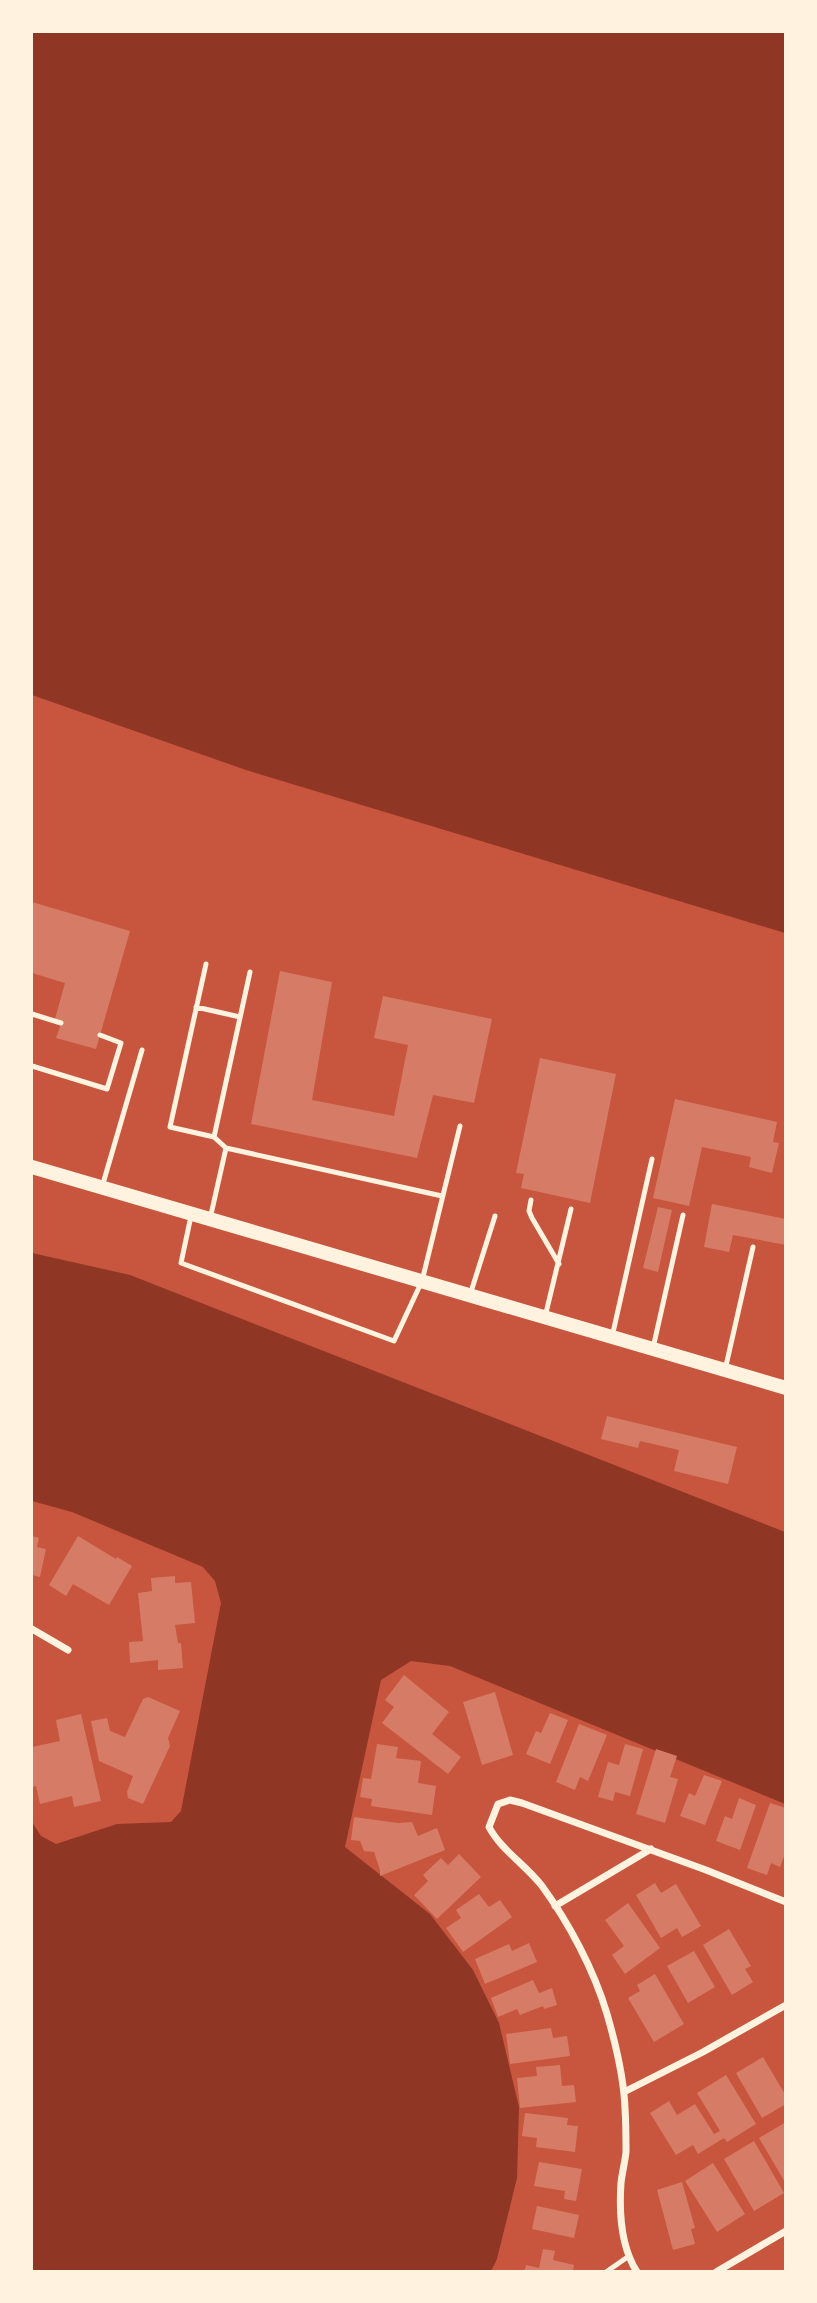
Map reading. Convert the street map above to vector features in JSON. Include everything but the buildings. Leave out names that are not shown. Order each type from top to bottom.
[{"type":"main road","points":[[32,1167],[786,1388]]},
{"type":"street","points":[[32,1629],[68,1650]]},
{"type":"street","points":[[637,2272],[629,2256],[621,2212],[621,2182],[626,2153],[624,2092],[607,2012],[590,1970],[555,1906],[542,1886],[516,1857],[495,1839],[489,1827],[498,1804],[510,1800],[523,1803],[786,1902]]},
{"type":"street","points":[[555,1906],[651,1849]]},
{"type":"street","points":[[624,2092],[786,2005]]},
{"type":"street","points":[[716,2272],[786,2231]]},
{"type":"lane","points":[[206,964],[170,1127],[215,1137],[226,1148],[442,1196]]},
{"type":"lane","points":[[215,1137],[250,972]]},
{"type":"lane","points":[[197,1007],[240,1017]]},
{"type":"lane","points":[[32,1014],[61,1023]]},
{"type":"lane","points":[[32,1066],[107,1089],[121,1043],[100,1035]]},
{"type":"lane","points":[[102,1187],[142,1050]]},
{"type":"lane","points":[[191,1213],[181,1263],[394,1341],[422,1281],[460,1126]]},
{"type":"lane","points":[[210,1219],[226,1148]]},
{"type":"lane","points":[[612,1337],[652,1159]]},
{"type":"lane","points":[[531,1200],[529,1211],[532,1218],[559,1264]]},
{"type":"lane","points":[[545,1317],[571,1209]]},
{"type":"lane","points":[[653,1349],[683,1215]]},
{"type":"lane","points":[[470,1295],[495,1216]]},
{"type":"lane","points":[[725,1370],[753,1247]]},
{"type":"lane","points":[[606,2272],[629,2256]]},
{"type":"shaded area","points":[[32,32],[785,32],[785,933],[246,770],[32,695]]},
{"type":"shaded area","points":[[32,1253],[130,1275],[785,1532],[785,1804],[450,1666],[411,1661],[381,1680],[345,1847],[430,1914],[473,1970],[499,2023],[519,2107],[517,2178],[497,2259],[491,2271],[32,2271],[32,1822],[41,1836],[56,1844],[117,1824],[171,1822],[181,1811],[221,1603],[215,1581],[203,1567],[72,1512],[32,1501]]}]
